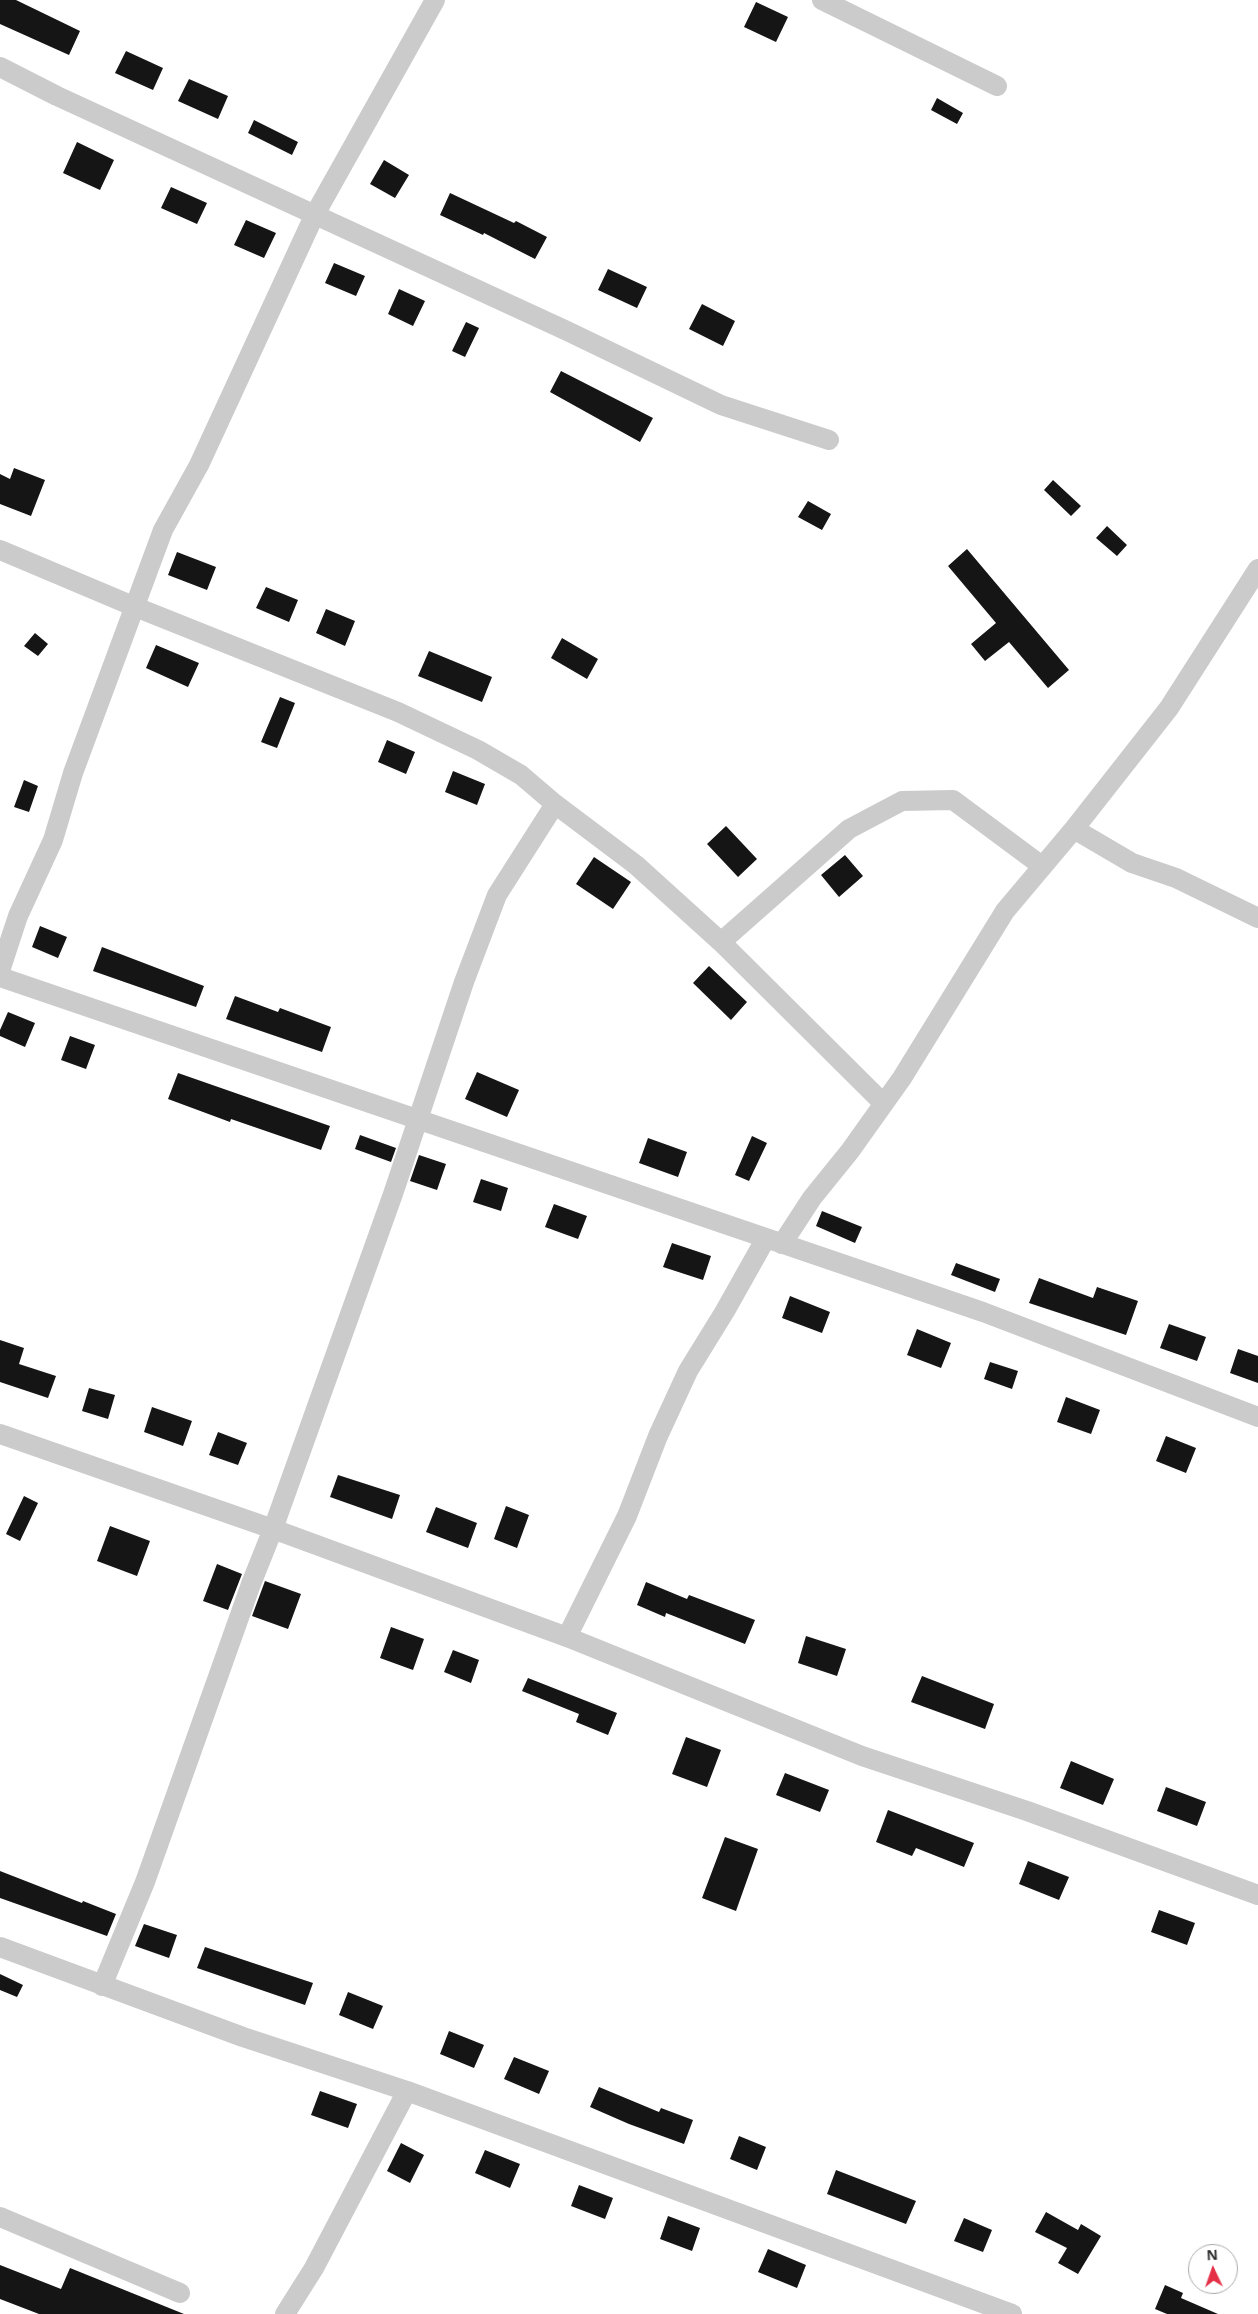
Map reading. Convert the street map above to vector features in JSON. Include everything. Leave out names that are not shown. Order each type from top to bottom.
[{"type":"street","points":[[0,971],[18,916],[53,840],[74,773],[133,606],[163,530],[199,464],[314,216],[435,0]]},
{"type":"street","points":[[822,0],[997,86]]},
{"type":"street","points":[[0,67],[57,96],[565,330],[721,405],[829,440]]},
{"type":"street","points":[[0,550],[133,606],[398,712],[478,750],[521,775],[555,804],[636,864],[721,942],[883,1103]]},
{"type":"street","points":[[567,1637],[626,1516],[658,1436],[688,1371],[725,1311],[774,1241],[812,1198],[850,1150],[918,1054],[1006,911],[1074,829],[1169,708],[1258,569]]},
{"type":"street","points":[[721,942],[849,829],[902,801],[953,800],[1042,866]]},
{"type":"street","points":[[102,1986],[145,1882],[273,1529],[393,1194],[464,982],[497,895],[555,804]]},
{"type":"street","points":[[1074,829],[1132,863],[1176,878],[1258,918]]},
{"type":"street","points":[[0,977],[983,1312],[1258,1417]]},
{"type":"street","points":[[0,1434],[273,1529],[567,1637],[862,1756],[1027,1811],[1258,1895]]},
{"type":"street","points":[[0,1946],[102,1986],[243,2037],[406,2091],[1012,2314]]},
{"type":"street","points":[[285,2314],[314,2268],[406,2091]]},
{"type":"street","points":[[0,2217],[180,2293]]},
{"type":"building","points":[[0,0],[16,0],[80,31],[69,55],[0,24]]},
{"type":"building","points":[[756,2],[788,17],[776,42],[744,27]]},
{"type":"building","points":[[126,51],[163,68],[153,90],[115,73]]},
{"type":"building","points":[[189,79],[228,96],[218,119],[178,101]]},
{"type":"building","points":[[937,98],[963,113],[957,124],[931,110]]},
{"type":"building","points":[[254,120],[298,142],[292,155],[248,133]]},
{"type":"building","points":[[77,142],[114,160],[100,190],[63,173]]},
{"type":"building","points":[[384,160],[409,175],[395,198],[370,184]]},
{"type":"building","points":[[171,187],[207,203],[197,224],[161,208]]},
{"type":"building","points":[[450,193],[514,223],[516,221],[547,237],[535,259],[484,233],[483,235],[440,215]]},
{"type":"building","points":[[246,220],[276,233],[264,258],[234,245]]},
{"type":"building","points":[[334,263],[365,276],[356,296],[325,283]]},
{"type":"building","points":[[608,269],[647,287],[637,308],[598,290]]},
{"type":"building","points":[[399,289],[425,301],[413,326],[388,314]]},
{"type":"building","points":[[702,304],[735,321],[723,346],[689,329]]},
{"type":"building","points":[[466,322],[479,328],[465,357],[452,351]]},
{"type":"building","points":[[561,371],[653,418],[640,442],[550,392]]},
{"type":"building","points":[[14,468],[45,480],[31,516],[0,504],[0,474],[10,479]]},
{"type":"building","points":[[1053,480],[1081,506],[1071,516],[1044,490]]},
{"type":"building","points":[[808,501],[831,514],[822,530],[798,517]]},
{"type":"building","points":[[1107,526],[1127,545],[1117,556],[1096,538]]},
{"type":"building","points":[[967,549],[1069,670],[1048,688],[1009,642],[985,661],[971,644],[996,623],[948,566]]},
{"type":"building","points":[[177,552],[216,567],[207,590],[168,575]]},
{"type":"building","points":[[266,587],[298,600],[289,622],[256,608]]},
{"type":"building","points":[[326,609],[355,621],[345,646],[316,633]]},
{"type":"building","points":[[35,633],[48,644],[38,656],[24,646]]},
{"type":"building","points":[[562,638],[598,659],[587,679],[551,658]]},
{"type":"building","points":[[156,645],[199,663],[188,687],[146,668]]},
{"type":"building","points":[[429,651],[492,677],[482,702],[418,676]]},
{"type":"building","points":[[280,697],[295,703],[277,748],[261,742]]},
{"type":"building","points":[[387,740],[415,752],[406,774],[378,762]]},
{"type":"building","points":[[453,771],[485,784],[477,805],[445,792]]},
{"type":"building","points":[[24,780],[38,786],[29,812],[14,807]]},
{"type":"building","points":[[726,826],[757,859],[738,877],[707,844]]},
{"type":"building","points":[[845,855],[863,876],[839,897],[821,875]]},
{"type":"building","points":[[594,857],[631,882],[613,909],[576,884]]},
{"type":"building","points":[[40,926],[67,937],[58,958],[32,947]]},
{"type":"building","points":[[102,947],[204,986],[196,1007],[93,971]]},
{"type":"building","points":[[709,966],[747,1002],[731,1020],[693,983]]},
{"type":"building","points":[[235,996],[278,1012],[280,1008],[331,1027],[322,1052],[226,1019]]},
{"type":"building","points":[[8,1012],[35,1023],[25,1047],[0,1036],[0,1030]]},
{"type":"building","points":[[70,1036],[95,1045],[86,1069],[61,1060]]},
{"type":"building","points":[[477,1072],[519,1090],[507,1117],[465,1099]]},
{"type":"building","points":[[178,1073],[330,1126],[321,1150],[231,1119],[230,1122],[168,1099]]},
{"type":"building","points":[[360,1135],[396,1148],[391,1162],[355,1149]]},
{"type":"building","points":[[752,1136],[767,1143],[749,1181],[735,1175]]},
{"type":"building","points":[[648,1138],[687,1152],[678,1177],[639,1163]]},
{"type":"building","points":[[419,1155],[446,1164],[437,1190],[410,1181]]},
{"type":"building","points":[[481,1179],[508,1188],[501,1211],[473,1202]]},
{"type":"building","points":[[554,1204],[587,1216],[578,1239],[545,1227]]},
{"type":"building","points":[[822,1211],[862,1227],[855,1243],[816,1226]]},
{"type":"building","points":[[672,1243],[711,1256],[703,1280],[663,1267]]},
{"type":"building","points":[[956,1263],[1000,1279],[995,1292],[951,1275]]},
{"type":"building","points":[[1039,1278],[1093,1298],[1097,1287],[1138,1301],[1126,1335],[1029,1303]]},
{"type":"building","points":[[790,1296],[830,1312],[822,1333],[782,1318]]},
{"type":"building","points":[[1169,1324],[1206,1337],[1197,1361],[1160,1348]]},
{"type":"building","points":[[917,1329],[951,1343],[941,1368],[907,1355]]},
{"type":"building","points":[[0,1340],[24,1348],[19,1364],[56,1376],[48,1398],[0,1382]]},
{"type":"building","points":[[1238,1349],[1258,1356],[1258,1383],[1230,1373]]},
{"type":"building","points":[[990,1362],[1018,1371],[1012,1389],[984,1379]]},
{"type":"building","points":[[89,1388],[115,1395],[108,1419],[82,1411]]},
{"type":"building","points":[[1066,1397],[1100,1410],[1091,1434],[1057,1422]]},
{"type":"building","points":[[152,1407],[192,1421],[183,1446],[144,1432]]},
{"type":"building","points":[[218,1432],[247,1443],[238,1465],[209,1455]]},
{"type":"building","points":[[1166,1436],[1196,1448],[1186,1473],[1156,1461]]},
{"type":"building","points":[[338,1475],[400,1495],[392,1519],[330,1497]]},
{"type":"building","points":[[24,1496],[38,1503],[20,1541],[6,1534]]},
{"type":"building","points":[[506,1506],[529,1515],[517,1548],[494,1539]]},
{"type":"building","points":[[436,1507],[477,1523],[468,1548],[426,1532]]},
{"type":"building","points":[[110,1526],[150,1541],[137,1576],[97,1561]]},
{"type":"building","points":[[217,1564],[242,1574],[228,1610],[203,1601]]},
{"type":"building","points":[[265,1581],[301,1594],[288,1629],[252,1616]]},
{"type":"building","points":[[646,1582],[687,1599],[689,1595],[755,1620],[745,1644],[666,1613],[665,1617],[637,1605]]},
{"type":"building","points":[[391,1627],[424,1639],[413,1670],[380,1658]]},
{"type":"building","points":[[806,1636],[846,1649],[837,1676],[798,1663]]},
{"type":"building","points":[[453,1650],[479,1660],[471,1683],[444,1672]]},
{"type":"building","points":[[922,1676],[994,1704],[985,1729],[911,1702]]},
{"type":"building","points":[[528,1678],[617,1713],[608,1735],[576,1722],[579,1714],[522,1691]]},
{"type":"building","points":[[686,1737],[721,1750],[707,1787],[672,1774]]},
{"type":"building","points":[[1071,1761],[1114,1779],[1103,1805],[1060,1788]]},
{"type":"building","points":[[785,1773],[829,1790],[820,1812],[776,1795]]},
{"type":"building","points":[[1166,1787],[1206,1802],[1197,1826],[1157,1811]]},
{"type":"building","points":[[888,1810],[974,1843],[964,1867],[916,1848],[912,1856],[876,1842]]},
{"type":"building","points":[[725,1837],[758,1849],[736,1911],[702,1898]]},
{"type":"building","points":[[1028,1861],[1069,1877],[1059,1900],[1019,1884]]},
{"type":"building","points":[[0,1871],[82,1903],[83,1901],[116,1914],[107,1936],[0,1898]]},
{"type":"building","points":[[1159,1910],[1195,1923],[1187,1945],[1151,1932]]},
{"type":"building","points":[[144,1924],[177,1935],[169,1958],[135,1946]]},
{"type":"building","points":[[205,1947],[313,1983],[305,2005],[197,1968]]},
{"type":"building","points":[[0,1974],[23,1985],[17,1997],[0,1990]]},
{"type":"building","points":[[348,1992],[383,2006],[373,2029],[339,2015]]},
{"type":"building","points":[[449,2031],[484,2045],[474,2068],[440,2054]]},
{"type":"building","points":[[514,2057],[549,2071],[539,2094],[504,2079]]},
{"type":"building","points":[[599,2087],[659,2112],[661,2108],[693,2120],[684,2144],[629,2124],[590,2107]]},
{"type":"building","points":[[320,2091],[357,2104],[348,2128],[311,2115]]},
{"type":"building","points":[[739,2136],[766,2147],[757,2170],[730,2159]]},
{"type":"building","points":[[401,2143],[424,2155],[410,2183],[387,2171]]},
{"type":"building","points":[[485,2150],[520,2164],[510,2188],[475,2173]]},
{"type":"building","points":[[836,2170],[916,2201],[906,2224],[827,2194]]},
{"type":"building","points":[[579,2185],[613,2198],[605,2219],[571,2206]]},
{"type":"building","points":[[1046,2212],[1078,2230],[1081,2224],[1101,2236],[1078,2274],[1058,2263],[1067,2248],[1035,2232]]},
{"type":"building","points":[[668,2216],[700,2228],[692,2251],[660,2239]]},
{"type":"building","points":[[964,2218],[992,2230],[983,2252],[954,2241]]},
{"type":"building","points":[[768,2249],[806,2265],[797,2288],[758,2272]]},
{"type":"building","points":[[0,2265],[61,2289],[70,2268],[184,2314],[39,2314],[0,2299]]},
{"type":"building","points":[[1165,2285],[1183,2293],[1181,2298],[1218,2314],[1167,2314],[1155,2309]]}]
